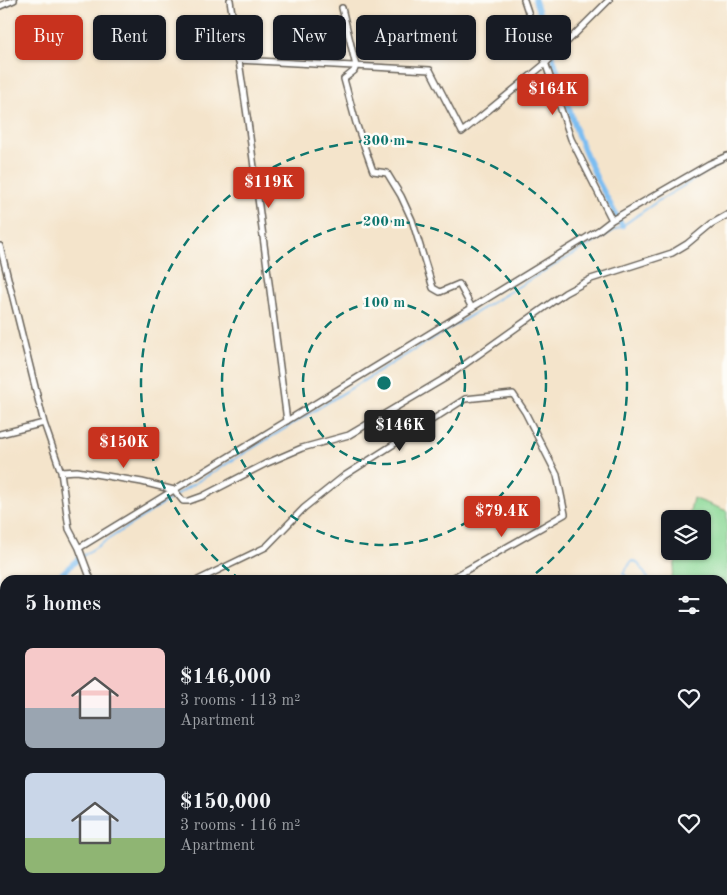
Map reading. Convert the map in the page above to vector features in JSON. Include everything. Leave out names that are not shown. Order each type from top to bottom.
[{"type":"street","points":[[0,6],[14,0]]},
{"type":"street","points":[[230,0],[232,15]]},
{"type":"street","points":[[524,0],[571,139],[612,220]]},
{"type":"street","points":[[287,421],[238,60],[430,70],[462,132],[546,63],[609,0]]},
{"type":"street","points":[[342,8],[356,66],[354,71],[344,79],[356,124],[373,170],[387,173],[401,196],[412,220],[434,288],[440,292],[459,284],[472,308]]},
{"type":"street","points":[[81,553],[287,421],[599,230],[612,220],[708,164],[727,156]]},
{"type":"street","points":[[61,472],[77,471],[142,482],[176,493],[183,501],[203,496],[265,464],[302,448],[349,435],[447,377],[564,293],[599,276],[672,253],[688,244],[711,224],[727,215]]},
{"type":"street","points":[[0,246],[44,422],[61,472],[69,529],[90,575]]},
{"type":"street","points":[[208,575],[266,547],[304,508],[344,476],[465,399],[513,394],[525,412],[557,476],[565,514],[458,575]]},
{"type":"street","points":[[0,434],[44,422]]},
{"type":"green space","points":[[693,498],[727,511],[727,575],[672,575],[676,560],[711,560],[711,510],[690,510]]},
{"type":"waterway","points":[[535,0],[578,136],[598,181],[622,226]]},
{"type":"waterway","points":[[78,559],[187,488],[534,277],[622,226],[658,201],[727,160]]},
{"type":"waterway","points":[[60,575],[78,559]]},
{"type":"waterway","points":[[625,575],[623,573],[632,561],[637,562],[646,575]]}]
